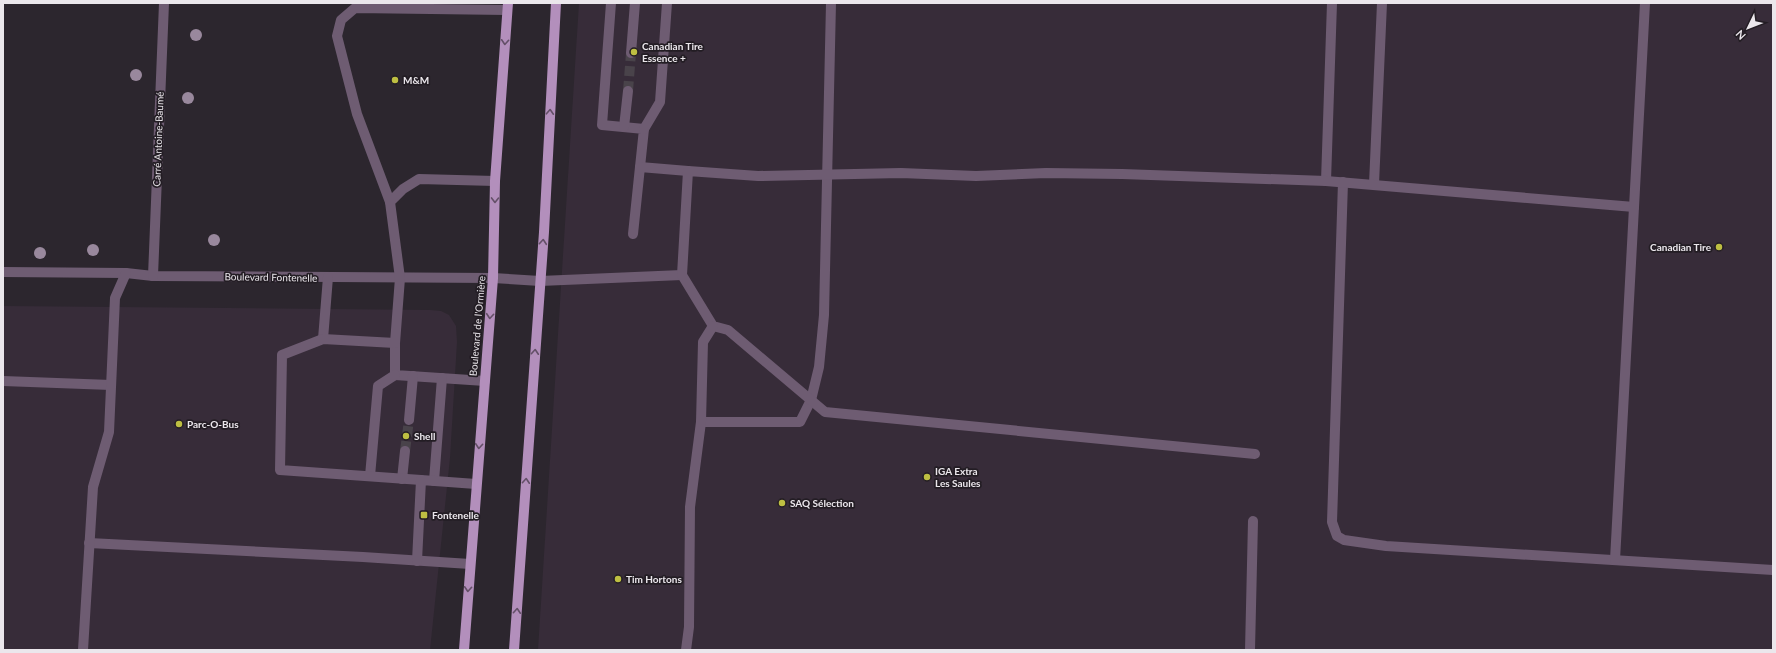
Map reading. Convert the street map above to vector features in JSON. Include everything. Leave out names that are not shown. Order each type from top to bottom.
[{"type":"main road","points":[[514,650],[540,281],[556,3]]},
{"type":"main road","name":"Boulevard de l'Ormière","points":[[464,650],[493,278],[495,181],[507,7]]},
{"type":"street","name":"Carré Antoine-Baumé","points":[[152,276],[164,3]]},
{"type":"street","points":[[611,3],[602,125],[644,130]]},
{"type":"street","points":[[631,53],[635,3]]},
{"type":"street","points":[[633,234],[644,130],[660,102],[667,3]]},
{"type":"street","points":[[701,422],[800,422],[811,400],[819,367],[824,315],[831,3]]},
{"type":"street","points":[[1326,181],[1332,3]]},
{"type":"street","points":[[1374,184],[1382,3]]},
{"type":"street","points":[[1615,560],[1646,3]]},
{"type":"street","points":[[395,375],[400,278],[390,202],[357,114],[337,36],[341,20],[355,8],[507,7]]},
{"type":"street","points":[[624,127],[628,90]]},
{"type":"street","points":[[640,167],[758,176],[902,173],[976,176],[1046,173],[1326,181],[1634,207]]},
{"type":"street","points":[[688,171],[682,276],[713,326],[728,330],[825,412],[1255,454]]},
{"type":"street","points":[[390,202],[403,188],[419,179],[495,181]]},
{"type":"street","points":[[1343,182],[1332,522],[1336,536],[1344,540],[1386,546],[1773,570]]},
{"type":"street","name":"Boulevard Fontenelle","points":[[3,272],[126,273],[152,276],[493,278],[540,281],[682,276]]},
{"type":"street","points":[[83,650],[93,488],[109,432],[115,298],[126,273]]},
{"type":"street","points":[[323,339],[328,277]]},
{"type":"street","points":[[686,650],[689,627],[690,507],[701,422],[703,342],[713,326]]},
{"type":"street","points":[[396,343],[323,339],[282,355],[280,470],[476,484]]},
{"type":"street","points":[[370,476],[378,386],[395,375],[485,381]]},
{"type":"street","points":[[408,420],[414,376]]},
{"type":"street","points":[[434,481],[442,378]]},
{"type":"street","points":[[3,381],[111,385]]},
{"type":"street","points":[[402,478],[405,451]]},
{"type":"street","points":[[416,561],[421,480]]},
{"type":"street","points":[[1250,650],[1253,521]]},
{"type":"street","points":[[89,543],[470,564]]},
{"type":"shaded area","points":[[579,3],[1773,3],[1773,650],[538,650]]},
{"type":"shaded area","points":[[3,306],[430,310],[441,311],[449,315],[456,326],[457,342],[450,458],[430,650],[3,650]]},
{"type":"tunnel","points":[[628,91],[631,53]]},
{"type":"tunnel","points":[[405,451],[409,420]]},
{"type":"place","name":"Canadian Tire Essence +","points":[[634,52]]},
{"type":"place","name":"M&M","points":[[395,80]]},
{"type":"place","name":"Canadian Tire","points":[[1719,247]]},
{"type":"place","name":"Parc-O-Bus","points":[[179,424]]},
{"type":"place","name":"Shell","points":[[406,436]]},
{"type":"place","name":"IGA Extra Les Saules","points":[[927,477]]},
{"type":"place","name":"SAQ Sélection","points":[[782,503]]},
{"type":"place","name":"Fontenelle","points":[[424,515]]},
{"type":"place","name":"Tim Hortons","points":[[618,579]]}]
